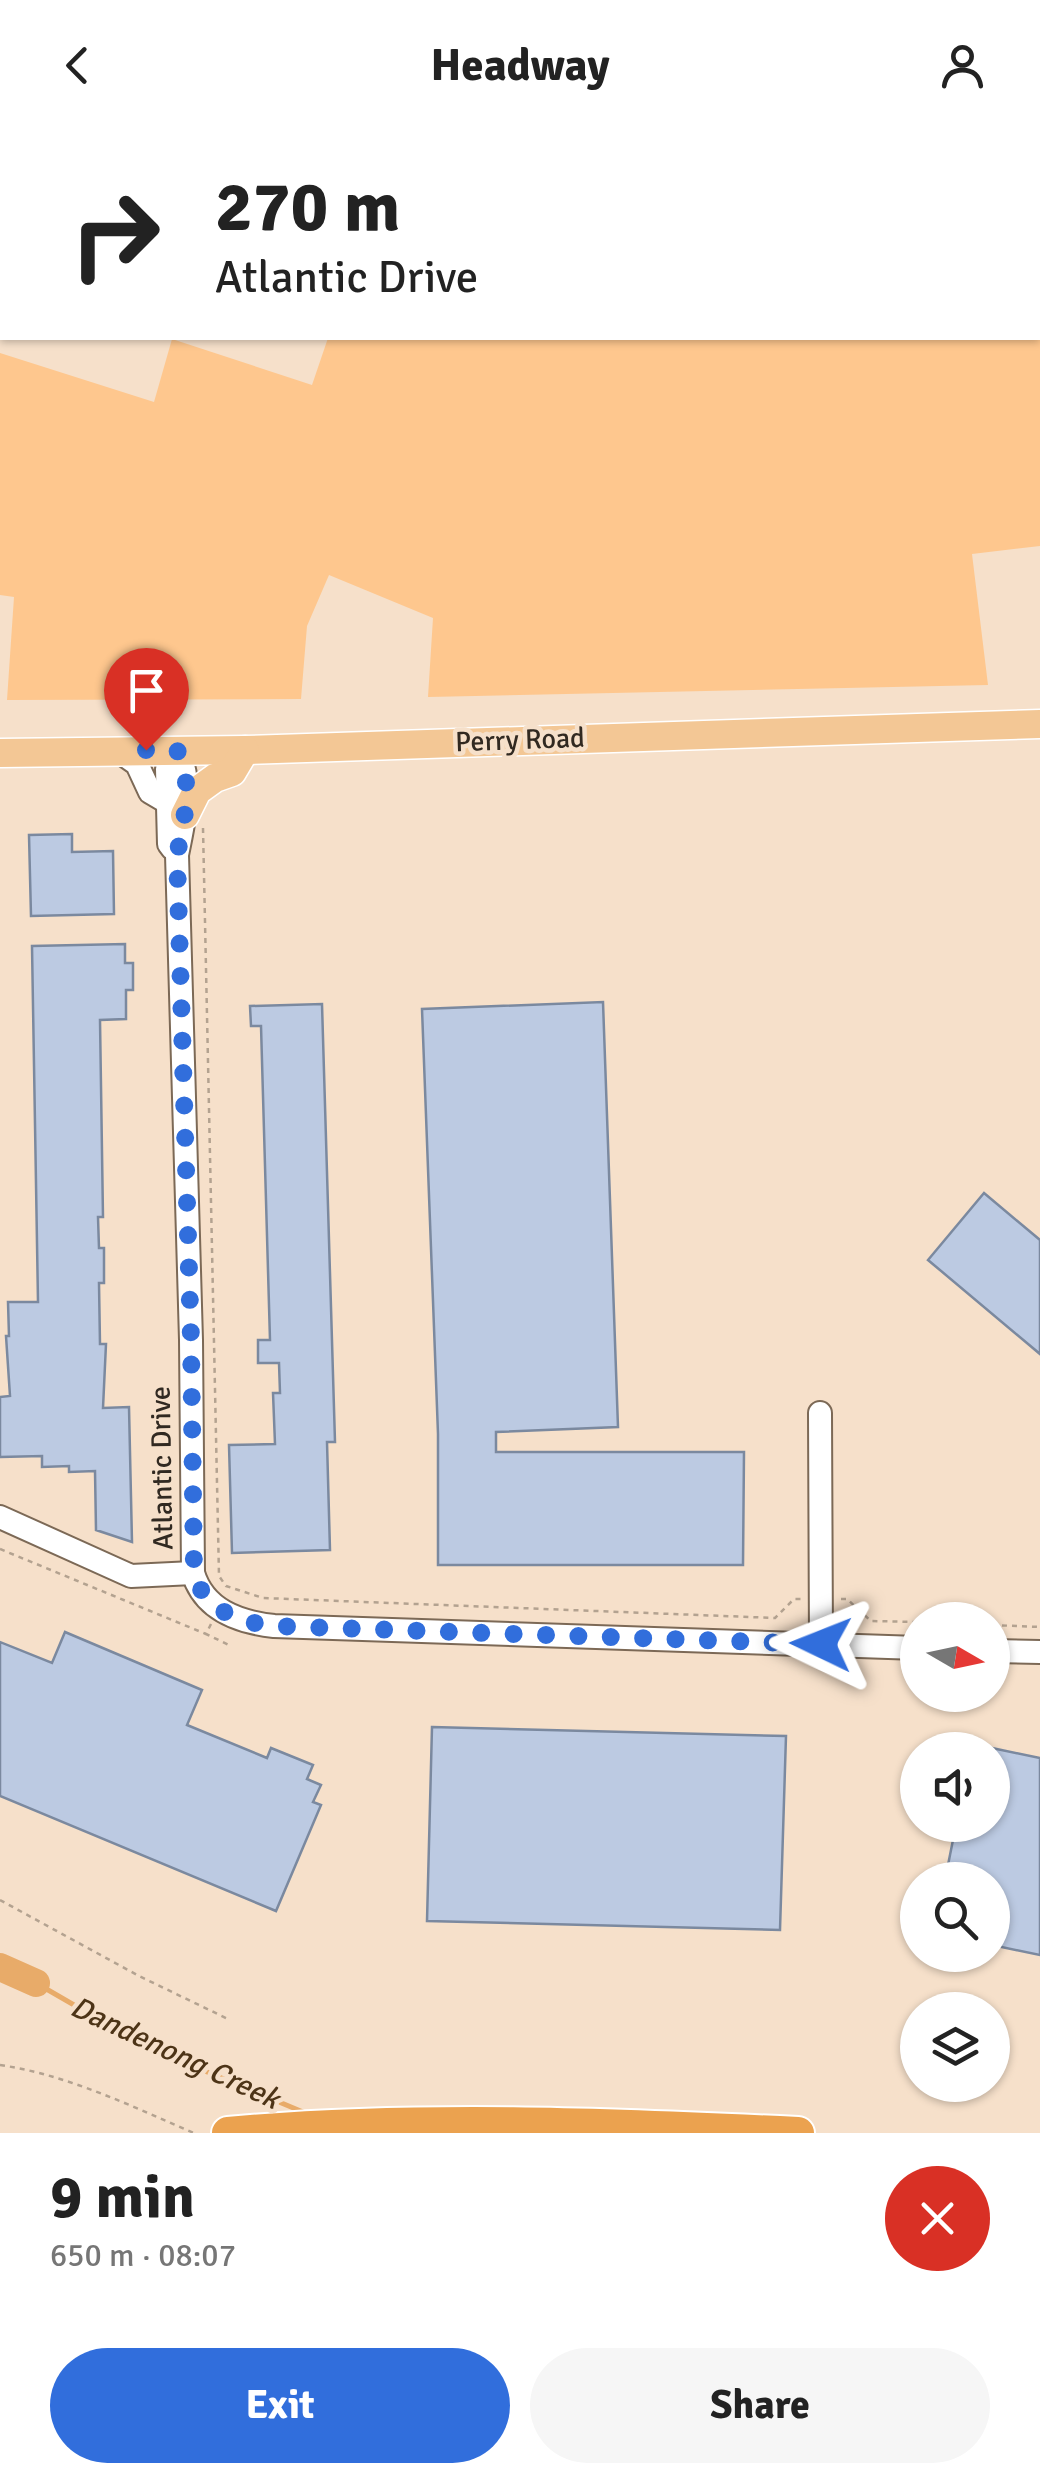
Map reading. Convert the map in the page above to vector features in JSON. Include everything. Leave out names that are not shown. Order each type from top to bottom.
[{"type":"highway","points":[[228,2133],[484,2124],[798,2133]]},
{"type":"main road","name":"Perry Road","points":[[0,753],[245,750],[1040,724]]},
{"type":"main road","points":[[185,814],[197,791],[232,772],[245,750]]},
{"type":"street","points":[[117,750],[137,764],[150,792],[185,814]]},
{"type":"street","name":"Atlantic Drive","points":[[177,750],[186,769],[185,814],[177,855],[194,1573],[204,1598],[217,1609],[263,1625],[900,1647]]},
{"type":"street","points":[[820,1413],[821,1644]]},
{"type":"street","points":[[0,1517],[131,1576],[194,1573]]},
{"type":"street","points":[[1010,1651],[1040,1652]]},
{"type":"path","points":[[185,814],[220,1576],[226,1586],[263,1598],[775,1618],[794,1599],[848,1599],[871,1620],[900,1621]]},
{"type":"path","points":[[0,1549],[206,1634]]},
{"type":"path","points":[[1010,1626],[1040,1627]]},
{"type":"path","points":[[0,1900],[139,1976],[228,2018]]},
{"type":"path","points":[[0,2065],[28,2069],[95,2091],[194,2133]]},
{"type":"shaded area","points":[[172,340],[312,385],[327,340],[1040,340],[1040,546],[972,554],[988,685],[428,697],[433,618],[329,575],[307,626],[301,699],[7,700],[14,597],[0,595],[0,353],[154,402]]},
{"type":"building","points":[[72,834],[72,852],[113,851],[114,914],[31,916],[29,835]]},
{"type":"building","points":[[125,944],[125,963],[133,963],[133,990],[126,990],[126,1019],[100,1020],[103,1217],[98,1217],[99,1248],[104,1248],[104,1283],[99,1283],[100,1344],[106,1344],[103,1408],[129,1407],[132,1542],[96,1530],[95,1471],[69,1472],[69,1466],[42,1467],[42,1456],[0,1457],[0,1397],[10,1396],[8,1302],[38,1302],[32,946]]},
{"type":"building","points":[[603,1002],[618,1427],[496,1432],[496,1452],[744,1452],[743,1565],[438,1565],[438,1434],[422,1009]]},
{"type":"building","points":[[322,1004],[335,1442],[327,1442],[330,1550],[232,1553],[229,1445],[275,1444],[273,1393],[280,1393],[279,1363],[258,1363],[258,1340],[270,1340],[261,1026],[251,1026],[250,1006]]},
{"type":"building","points":[[984,1193],[1040,1240],[1040,1354],[928,1260]]},
{"type":"building","points":[[65,1632],[202,1690],[187,1725],[267,1758],[271,1748],[313,1765],[307,1779],[321,1785],[313,1802],[321,1805],[276,1911],[0,1796],[0,1642],[52,1663]]},
{"type":"building","points":[[432,1727],[786,1736],[780,1930],[427,1921]]},
{"type":"building","points":[[1010,1752],[1040,1758],[1040,1955],[1010,1949],[1010,1862],[949,1862],[953,1842],[1010,1842]]},
{"type":"waterway","name":"Dandenong Creek","points":[[0,1967],[36,1983]]},
{"type":"waterway","name":"Dandenong Creek","points":[[36,1983],[145,2046],[303,2112]]},
{"type":"route","points":[[146,750],[177,750],[186,769],[185,816],[177,855],[194,1573],[204,1598],[217,1609],[253,1624],[274,1626],[821,1644]]}]
